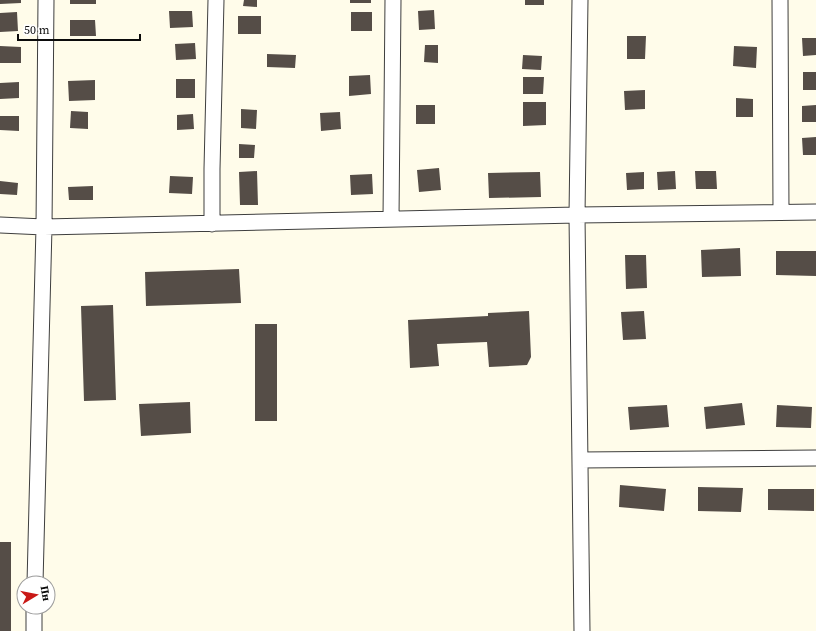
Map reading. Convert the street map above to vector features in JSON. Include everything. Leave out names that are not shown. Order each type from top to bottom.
[{"type":"street","points":[[35,575],[44,227],[46,0]]},
{"type":"street","points":[[212,224],[216,0]]},
{"type":"street","points":[[391,219],[393,0]]},
{"type":"street","points":[[580,0],[577,215],[582,631]]},
{"type":"street","points":[[780,0],[781,212]]},
{"type":"street","points":[[0,225],[44,227],[577,215],[816,212]]},
{"type":"street","points":[[580,460],[816,458]]},
{"type":"street","points":[[34,615],[34,631]]},
{"type":"building","points":[[0,0],[21,0],[21,3],[0,4]]},
{"type":"building","points":[[70,0],[96,0],[96,4],[70,4]]},
{"type":"building","points":[[244,0],[257,0],[257,7],[243,6]]},
{"type":"building","points":[[350,0],[371,0],[371,3],[350,3]]},
{"type":"building","points":[[525,0],[544,0],[544,5],[525,5]]},
{"type":"building","points":[[434,10],[435,29],[419,30],[418,11]]},
{"type":"building","points":[[169,11],[192,11],[193,27],[170,28]]},
{"type":"building","points":[[17,12],[18,31],[0,32],[0,13]]},
{"type":"building","points":[[351,12],[372,12],[372,31],[351,31]]},
{"type":"building","points":[[238,16],[261,16],[261,34],[238,34]]},
{"type":"building","points":[[70,20],[95,20],[96,36],[70,36]]},
{"type":"building","points":[[627,36],[646,36],[645,59],[627,59]]},
{"type":"building","points":[[802,38],[816,38],[816,55],[803,56]]},
{"type":"building","points":[[195,43],[196,59],[176,60],[175,44]]},
{"type":"building","points":[[425,45],[438,45],[438,63],[424,62]]},
{"type":"building","points":[[0,46],[21,47],[21,63],[0,63]]},
{"type":"building","points":[[734,46],[757,47],[756,68],[733,66]]},
{"type":"building","points":[[267,54],[296,55],[295,68],[267,67]]},
{"type":"building","points":[[523,55],[542,56],[541,70],[522,69]]},
{"type":"building","points":[[803,72],[816,72],[816,90],[803,90]]},
{"type":"building","points":[[370,75],[371,94],[349,96],[349,76]]},
{"type":"building","points":[[523,77],[544,77],[543,94],[523,94]]},
{"type":"building","points":[[176,79],[195,79],[195,98],[176,98]]},
{"type":"building","points":[[95,80],[95,100],[69,101],[68,81]]},
{"type":"building","points":[[19,82],[19,98],[0,99],[0,83]]},
{"type":"building","points":[[645,90],[645,109],[625,110],[624,91]]},
{"type":"building","points":[[736,98],[753,99],[753,117],[736,117]]},
{"type":"building","points":[[523,102],[546,102],[546,125],[523,126]]},
{"type":"building","points":[[416,105],[435,105],[435,124],[416,124]]},
{"type":"building","points":[[816,105],[816,122],[802,122],[802,106]]},
{"type":"building","points":[[241,109],[257,110],[256,129],[241,128]]},
{"type":"building","points":[[71,111],[88,112],[88,129],[70,128]]},
{"type":"building","points":[[340,112],[341,129],[321,131],[320,113]]},
{"type":"building","points":[[193,114],[194,129],[177,130],[177,115]]},
{"type":"building","points":[[0,116],[19,116],[19,131],[0,130]]},
{"type":"building","points":[[816,137],[816,155],[803,155],[802,138]]},
{"type":"building","points":[[239,144],[255,145],[254,158],[239,158]]},
{"type":"building","points":[[439,168],[441,190],[419,192],[417,170]]},
{"type":"building","points":[[257,171],[258,205],[240,205],[239,172]]},
{"type":"building","points":[[675,171],[676,189],[658,190],[657,172]]},
{"type":"building","points":[[695,171],[716,171],[717,189],[696,189]]},
{"type":"building","points":[[540,172],[541,197],[489,198],[488,173]]},
{"type":"building","points":[[644,172],[644,189],[627,190],[626,173]]},
{"type":"building","points":[[372,174],[373,194],[351,195],[350,175]]},
{"type":"building","points":[[170,176],[193,177],[192,194],[169,193]]},
{"type":"building","points":[[0,181],[18,183],[17,195],[0,194]]},
{"type":"building","points":[[93,186],[93,200],[69,200],[68,187]]},
{"type":"building","points":[[740,248],[741,276],[702,277],[701,250]]},
{"type":"building","points":[[776,251],[816,251],[816,276],[776,275]]},
{"type":"building","points":[[625,255],[646,255],[647,288],[626,289]]},
{"type":"building","points":[[239,269],[241,303],[146,306],[145,272]]},
{"type":"building","points":[[113,305],[116,400],[84,401],[81,306]]},
{"type":"building","points":[[529,311],[531,357],[527,365],[489,367],[487,342],[437,344],[439,366],[410,368],[408,320],[488,316],[488,313]]},
{"type":"building","points":[[644,311],[646,339],[623,340],[621,312]]},
{"type":"building","points":[[255,324],[277,324],[277,421],[255,421]]},
{"type":"building","points":[[190,402],[191,433],[141,436],[139,404]]},
{"type":"building","points":[[742,403],[745,425],[706,429],[704,407]]},
{"type":"building","points":[[667,405],[669,427],[630,430],[628,407]]},
{"type":"building","points":[[777,405],[812,407],[811,428],[776,427]]},
{"type":"building","points":[[620,485],[666,489],[664,511],[619,507]]},
{"type":"building","points":[[698,487],[743,488],[741,512],[698,511]]},
{"type":"building","points":[[768,489],[814,489],[814,511],[768,510]]},
{"type":"building","points":[[0,542],[11,542],[11,631],[0,631]]}]
